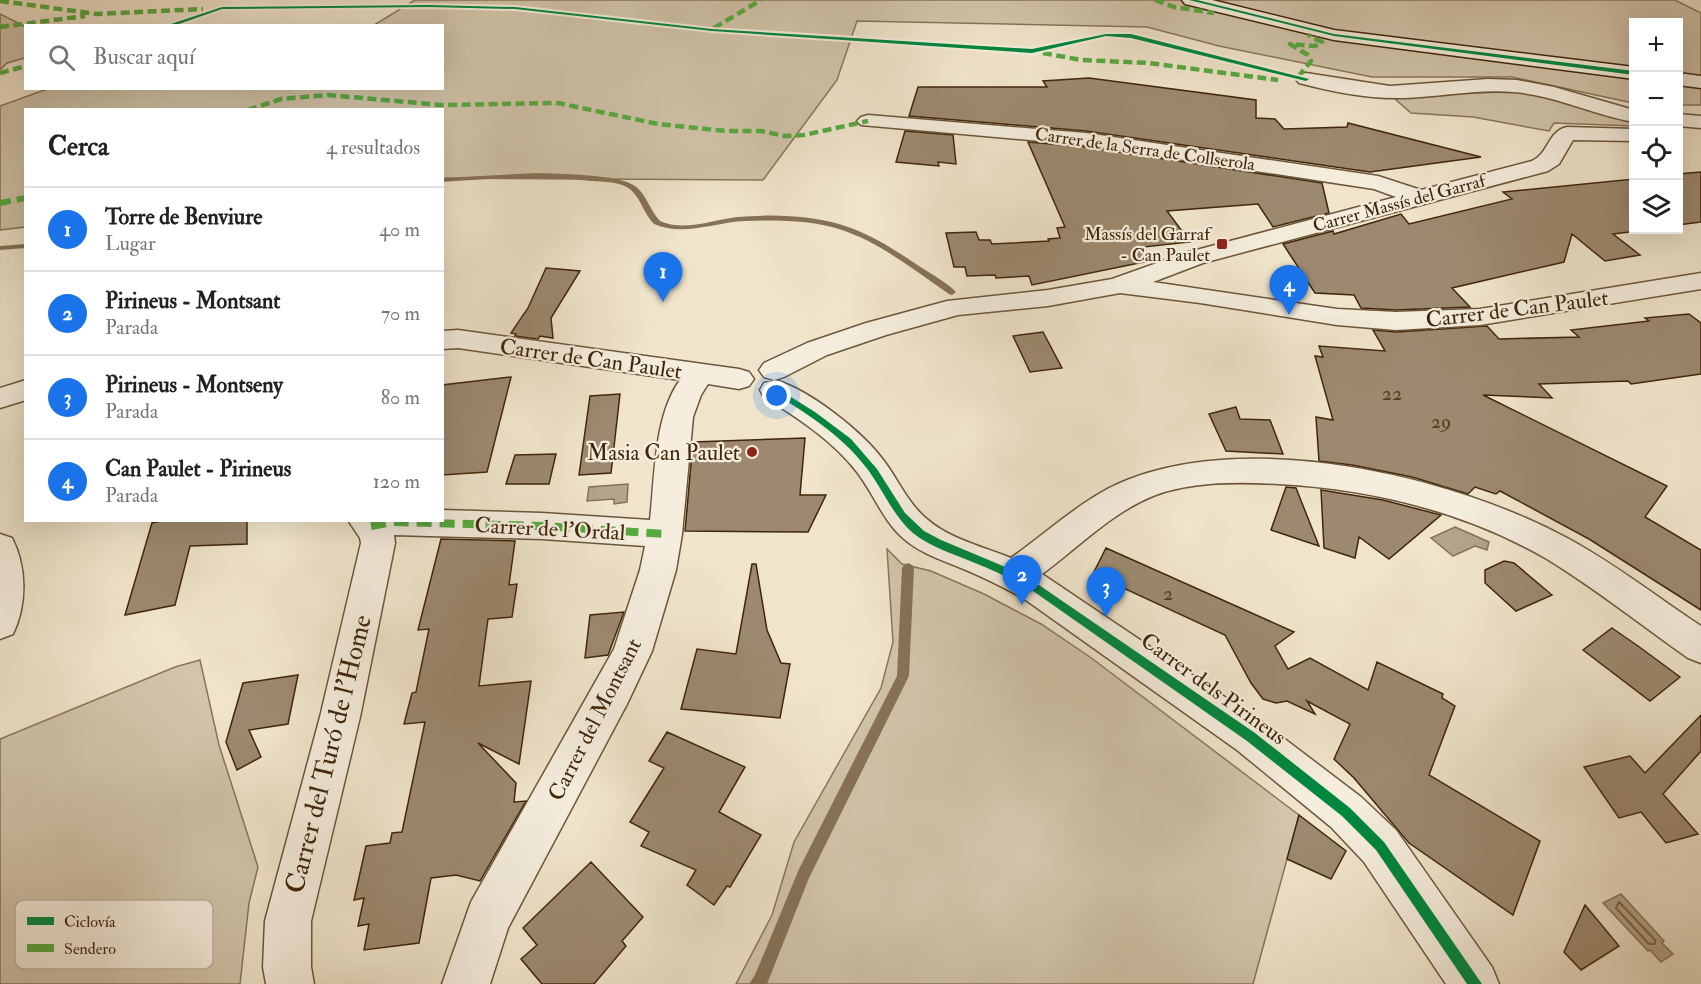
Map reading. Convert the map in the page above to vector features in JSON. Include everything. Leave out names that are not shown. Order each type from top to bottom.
[{"type":"street","points":[[1191,0],[1334,35],[1629,73]]},
{"type":"street","points":[[1306,79],[1391,92],[1485,85],[1517,86],[1550,92],[1602,109],[1629,115]]},
{"type":"street","points":[[1683,80],[1701,82]]},
{"type":"street","name":"Carrer de la Serra de Collserola","points":[[868,121],[1107,142],[1378,183],[1419,197]]},
{"type":"street","points":[[1684,131],[1701,122]]},
{"type":"street","name":"Carrer Massís del Garraf","points":[[1168,268],[1194,258],[1548,163],[1554,157],[1563,136],[1567,133],[1629,135]]},
{"type":"street","points":[[1194,258],[1187,268],[1187,276],[1207,296]]},
{"type":"street","name":"Carrer de Can Paulet","points":[[444,340],[458,339],[739,379],[743,372],[755,367],[774,380],[802,355],[876,329],[957,307],[1048,298],[1118,286],[1168,268]]},
{"type":"street","name":"Carrer de Can Paulet","points":[[1118,286],[1207,296],[1337,317],[1396,321],[1480,317],[1701,281]]},
{"type":"street","name":"Carrer del Montsant","points":[[466,984],[488,919],[613,692],[633,651],[658,570],[665,534],[678,417],[686,394],[700,374]]},
{"type":"street","name":"Carrer dels Pirineus","points":[[774,380],[856,450],[878,477],[901,518],[919,532],[937,543],[1014,575],[1094,626],[1251,737],[1346,812],[1380,846],[1475,984]]},
{"type":"street","points":[[1014,575],[1098,510],[1140,487],[1182,476],[1214,472],[1279,472],[1346,477],[1388,485],[1430,497],[1486,516],[1536,538],[1583,565],[1701,647]]},
{"type":"street","name":"Carrer de l'Ordal","points":[[368,523],[542,526],[665,534]]},
{"type":"street","name":"Carrer del Turó de l'Home","points":[[290,984],[287,967],[288,921],[340,717],[378,543],[376,534],[368,523]]},
{"type":"street","points":[[0,548],[4,558],[6,579],[0,623]]},
{"type":"shaded area","points":[[415,0],[1675,0],[1701,13],[1701,105],[1683,105],[1683,18],[1629,18],[1629,102],[1512,77],[1372,77],[1219,46],[1147,27],[857,21],[837,80],[763,180],[444,178],[444,108],[24,108],[24,227],[0,230],[0,106],[44,90],[444,90],[444,24],[376,24]]},
{"type":"shaded area","points":[[0,14],[24,26],[24,58],[7,63],[0,70]]},
{"type":"shaded area","points":[[1486,91],[1531,93],[1629,120],[1629,126],[1554,123],[1549,131],[1473,117],[1411,113],[1394,98]]},
{"type":"shaded area","points":[[887,549],[902,564],[931,571],[984,594],[1041,624],[1090,657],[1299,815],[1253,984],[736,984],[772,915],[794,842],[881,688],[893,642]]},
{"type":"shaded area","points":[[200,660],[219,745],[258,867],[249,903],[240,984],[0,984],[0,739],[175,667]]},
{"type":"water","points":[[628,484],[627,502],[614,504],[614,499],[587,501],[589,487]]},
{"type":"water","points":[[1455,527],[1489,542],[1487,550],[1475,546],[1453,556],[1431,538]]},
{"type":"water","points":[[1621,894],[1673,954],[1661,962],[1603,903]]},
{"type":"building","points":[[1089,78],[1256,100],[1256,118],[1275,119],[1284,129],[1347,127],[1348,123],[1481,157],[1370,172],[1086,131],[909,116],[918,87],[1047,87],[1043,81]]},
{"type":"building","points":[[905,131],[953,135],[956,164],[938,162],[939,166],[896,162]]},
{"type":"building","points":[[1028,142],[1086,147],[1322,183],[1329,213],[1273,227],[1258,204],[1167,211],[1190,242],[1143,247],[1145,250],[1142,251],[1149,261],[1032,285],[1029,276],[996,278],[995,275],[967,276],[965,267],[954,267],[946,233],[976,232],[979,240],[990,240],[992,244],[1049,241],[1048,239],[1060,238],[1057,228],[1065,227]]},
{"type":"building","points":[[1701,172],[1701,222],[1683,224],[1683,174]]},
{"type":"building","points":[[1629,179],[1629,232],[1613,234],[1640,255],[1605,261],[1572,234],[1564,262],[1452,288],[1470,307],[1396,310],[1361,308],[1354,295],[1315,293],[1283,244],[1333,231],[1334,234],[1401,214],[1409,224],[1512,199],[1503,192]]},
{"type":"building","points":[[546,268],[580,271],[551,318],[553,338],[515,336],[516,334],[511,333],[528,308]]},
{"type":"building","points":[[1689,314],[1701,323],[1701,374],[1631,384],[1628,381],[1539,384],[1552,398],[1483,395],[1667,486],[1645,517],[1701,550],[1701,610],[1589,539],[1500,491],[1496,494],[1475,487],[1468,494],[1412,477],[1319,461],[1316,417],[1333,420],[1315,356],[1323,357],[1319,346],[1385,351],[1373,330],[1396,332],[1487,326],[1499,339],[1579,337],[1571,330],[1649,321],[1645,318]]},
{"type":"building","points":[[1043,332],[1062,368],[1030,372],[1013,336]]},
{"type":"building","points":[[511,377],[487,472],[444,475],[444,385]]},
{"type":"building","points":[[620,394],[611,473],[579,475],[590,396]]},
{"type":"building","points":[[1236,407],[1240,419],[1270,420],[1283,454],[1226,451],[1209,414]]},
{"type":"building","points":[[805,438],[800,495],[826,495],[808,532],[685,531],[693,442]]},
{"type":"building","points":[[556,454],[549,484],[506,484],[515,455]]},
{"type":"building","points":[[1286,487],[1296,488],[1319,546],[1271,530]]},
{"type":"building","points":[[1321,490],[1383,500],[1441,515],[1389,559],[1359,537],[1355,558],[1324,548]]},
{"type":"building","points":[[247,522],[247,544],[190,546],[175,605],[125,615],[152,523]]},
{"type":"building","points":[[441,539],[515,541],[509,585],[517,584],[512,617],[488,619],[479,686],[531,681],[519,764],[478,743],[516,783],[514,802],[526,801],[480,881],[456,875],[431,878],[419,943],[364,950],[369,924],[358,926],[364,898],[354,900],[366,846],[390,843],[392,833],[402,832],[425,722],[404,724],[412,693],[416,692],[429,629],[418,630]]},
{"type":"building","points":[[1106,548],[1294,632],[1275,646],[1288,669],[1310,658],[1368,690],[1377,662],[1443,694],[1442,698],[1455,706],[1429,775],[1540,841],[1513,915],[1409,843],[1354,778],[1334,759],[1350,724],[1307,701],[1315,714],[1287,701],[1276,703],[1263,699],[1251,683],[1225,635],[1093,574]]},
{"type":"building","points":[[1504,561],[1514,563],[1552,595],[1516,611],[1485,583],[1485,570]]},
{"type":"building","points":[[752,564],[756,564],[767,630],[781,663],[790,664],[780,718],[681,709],[697,649],[736,654]]},
{"type":"building","points":[[624,612],[608,655],[585,658],[590,615]]},
{"type":"building","points":[[1612,628],[1680,677],[1650,701],[1583,650]]},
{"type":"building","points":[[298,675],[288,724],[249,730],[261,757],[237,770],[226,742],[243,683]]},
{"type":"building","points":[[1701,715],[1701,751],[1663,794],[1698,834],[1666,843],[1641,812],[1619,818],[1584,767],[1630,756],[1645,773]]},
{"type":"building","points":[[667,732],[745,767],[719,812],[761,835],[730,887],[727,886],[714,905],[687,885],[696,870],[641,846],[649,832],[630,822],[664,768],[649,761]]},
{"type":"building","points":[[1299,815],[1346,851],[1331,879],[1287,859]]},
{"type":"building","points":[[591,862],[643,917],[622,941],[626,946],[594,984],[542,984],[521,959],[537,945],[523,928]]},
{"type":"building","points":[[1585,905],[1619,946],[1581,970],[1564,952]]},
{"type":"waterway","points":[[444,180],[536,176],[606,180],[628,185],[634,189],[657,223],[672,227],[756,219],[796,220],[835,225],[875,242],[952,292]]},
{"type":"waterway","points":[[0,248],[24,246]]},
{"type":"waterway","points":[[757,984],[761,980],[804,874],[903,676],[908,568]]},
{"type":"marked path","points":[[714,28],[761,0]]},
{"type":"marked path","points":[[1155,0],[1174,7],[1214,13]]},
{"type":"marked path","points":[[0,1],[97,14],[203,9]]},
{"type":"marked path","points":[[0,27],[85,16]]},
{"type":"marked path","points":[[1298,77],[1311,61],[1308,55],[1290,44],[1315,46],[1322,42],[1308,35]]},
{"type":"marked path","points":[[1043,53],[1081,60],[1149,63],[1278,80]]},
{"type":"marked path","points":[[0,73],[24,67]]},
{"type":"marked path","points":[[254,108],[281,99],[328,95],[441,105],[558,103],[658,124],[726,131],[761,131],[785,136],[804,135],[868,121]]},
{"type":"marked path","points":[[0,203],[24,198]]},
{"type":"marked path","points":[[371,526],[394,522],[542,526],[665,534]]},
{"type":"cycle path","points":[[1191,0],[1334,35],[1629,72]]},
{"type":"cycle path","points":[[173,24],[222,8],[429,6],[515,8],[712,30],[1032,51],[1106,35],[1131,36],[1306,79]]},
{"type":"cycle path","points":[[775,390],[800,405],[848,441],[874,471],[908,523],[921,534],[1036,588],[1251,737],[1346,812],[1380,846],[1475,984]]},
{"type":"place","name":"Massís del Garraf - Can Paulet","points":[[1222,244]]},
{"type":"place","name":"Torre de Benviure","points":[[663,302]]},
{"type":"place","name":"Can Paulet - Pirineus","points":[[1289,315]]},
{"type":"place","name":"Masia Can Paulet","points":[[752,452]]},
{"type":"place","name":"Pirineus - Montsant","points":[[1022,605]]},
{"type":"place","name":"Pirineus - Montseny","points":[[1106,617]]}]
